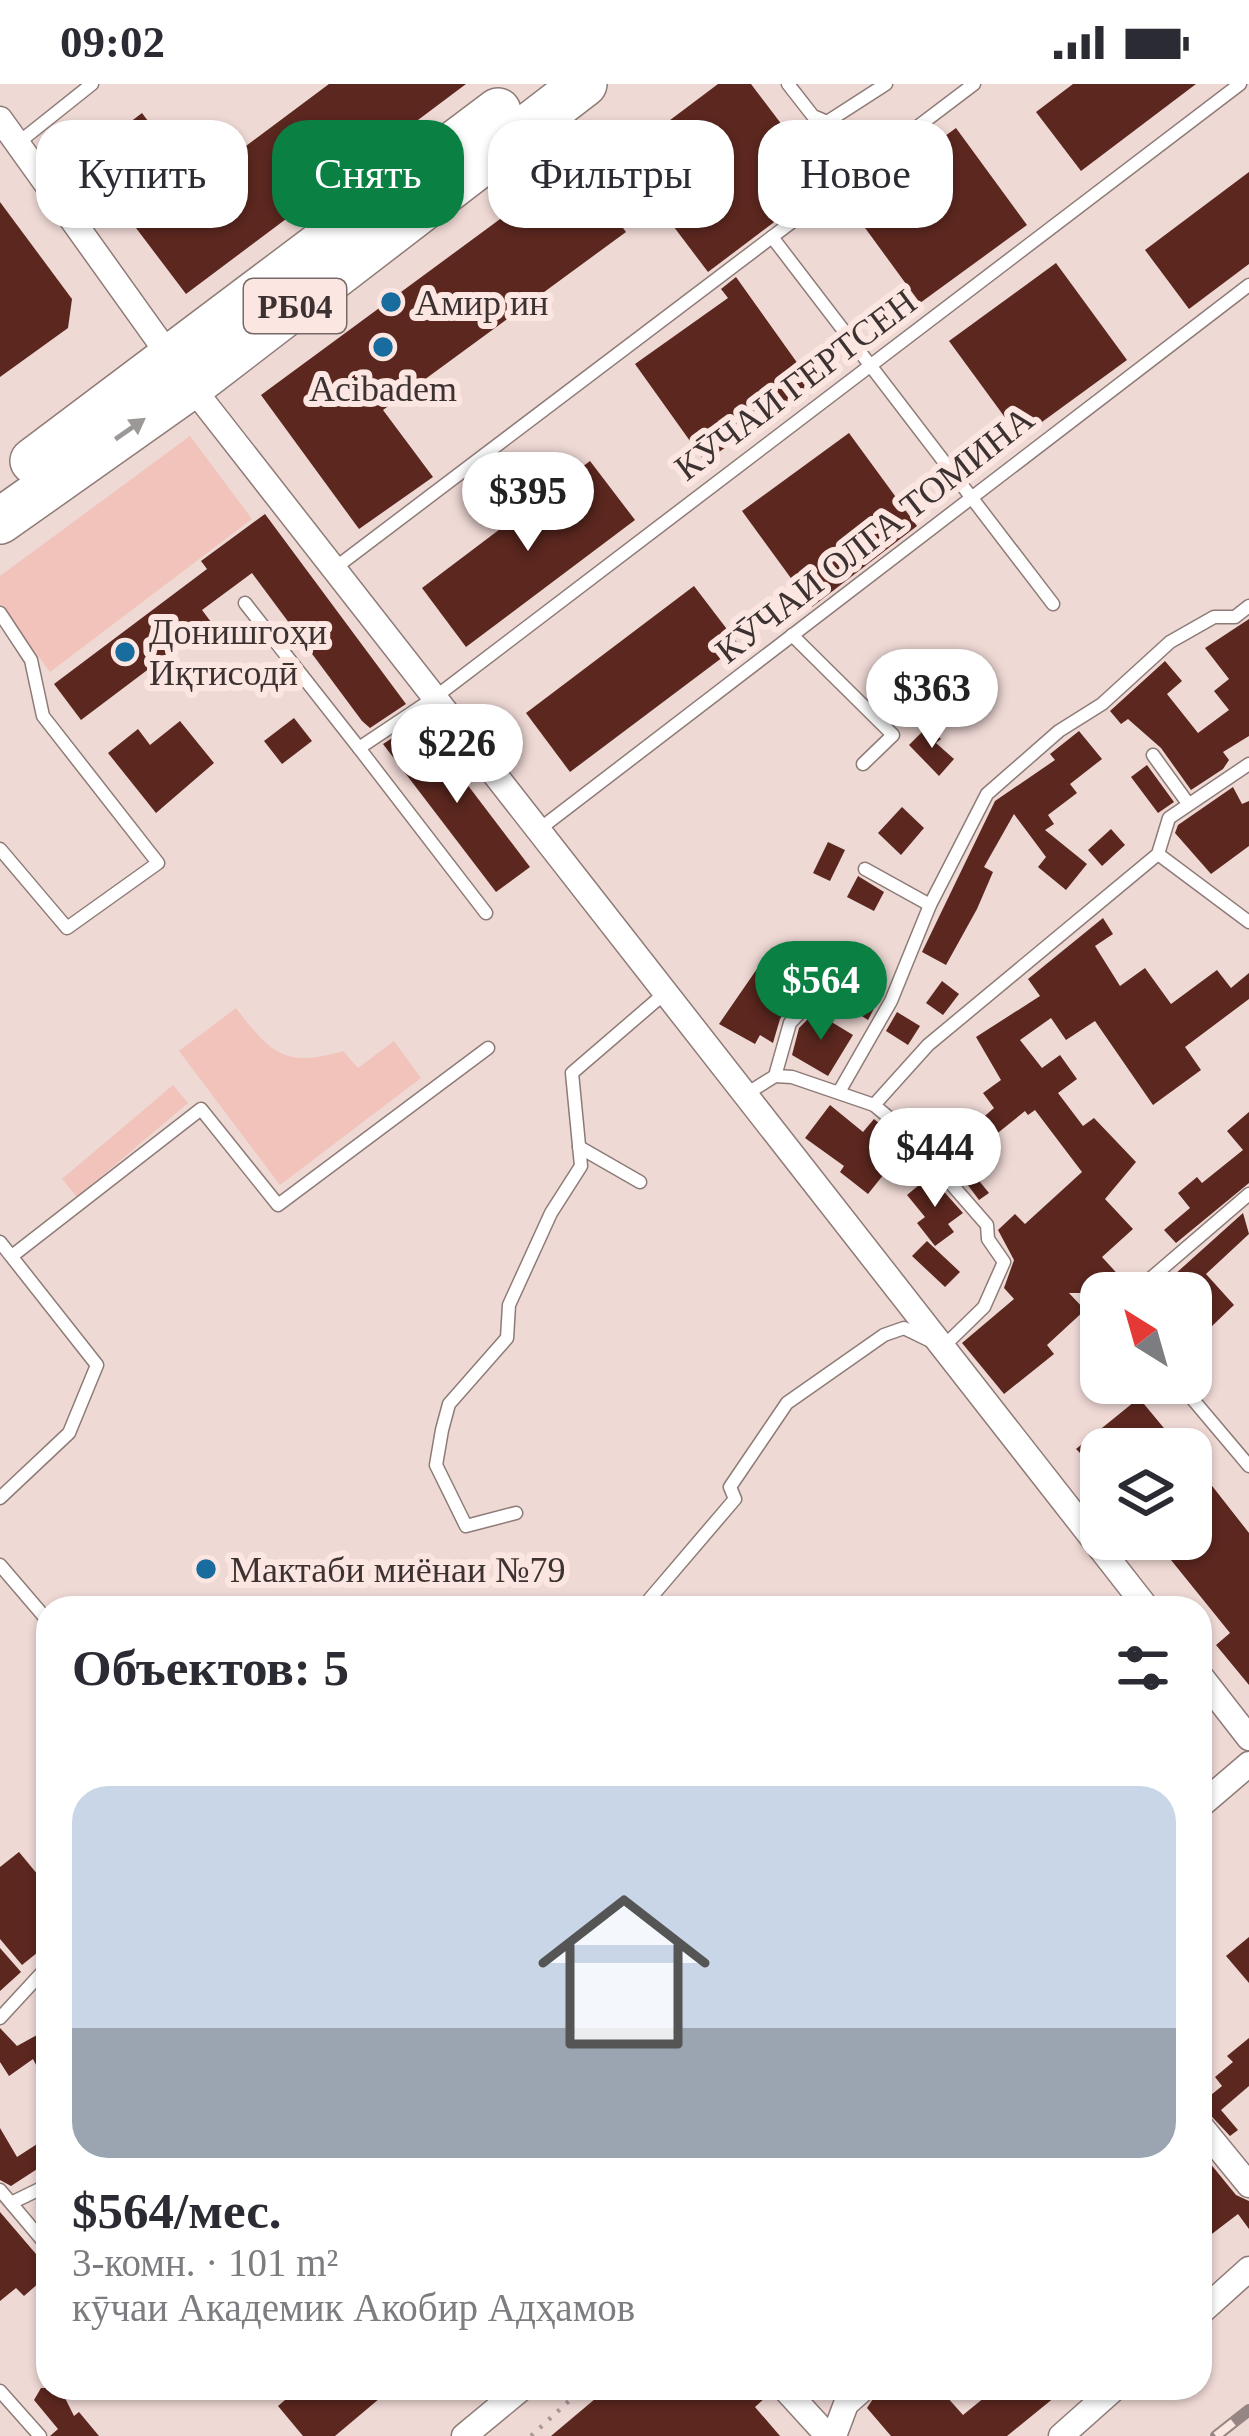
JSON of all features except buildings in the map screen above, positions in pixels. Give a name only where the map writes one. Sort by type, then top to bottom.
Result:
[{"type":"highway","name":"РБ04","points":[[0,521],[534,84]]},
{"type":"highway","name":"РБ04","points":[[0,486],[182,371],[584,84]]},
{"type":"street","points":[[0,119],[182,371],[536,832],[1139,1596]]},
{"type":"street","points":[[1212,1690],[1249,1738]]},
{"type":"street","points":[[1212,1796],[1249,1764]]},
{"type":"street","points":[[1212,2140],[1249,2185]]},
{"type":"street","points":[[1212,2302],[1249,2269]]},
{"type":"street","points":[[464,2436],[508,2400]]},
{"type":"street","points":[[796,2400],[831,2436],[850,2400]]},
{"type":"street","points":[[1061,2436],[1095,2400]]},
{"type":"lane","points":[[18,143],[92,84]]},
{"type":"lane","points":[[788,84],[813,116],[827,122],[886,84]]},
{"type":"lane","points":[[335,568],[974,84]]},
{"type":"lane","name":"КӮЧАИ ГЕРТСЕН","points":[[358,748],[434,698],[1240,84]]},
{"type":"lane","points":[[772,237],[1053,604]]},
{"type":"lane","name":"КӮЧАИ ОЛГА ТОМИНА","points":[[536,832],[1249,285]]},
{"type":"lane","points":[[245,603],[486,913]]},
{"type":"lane","points":[[839,1092],[891,1001],[930,904],[987,794],[1171,642],[1214,617],[1234,617],[1249,606]]},
{"type":"lane","points":[[0,613],[5,633],[31,660],[43,716],[158,863],[67,928],[0,849]]},
{"type":"lane","points":[[791,635],[893,736],[863,764]]},
{"type":"lane","points":[[1153,755],[1187,802]]},
{"type":"lane","points":[[874,1105],[928,1045],[1158,854],[1169,818],[1249,764]]},
{"type":"lane","points":[[1158,854],[1249,922]]},
{"type":"lane","points":[[865,869],[930,904]]},
{"type":"lane","points":[[746,1094],[775,1076],[790,1023],[824,974]]},
{"type":"lane","points":[[516,1513],[466,1526],[436,1465],[448,1404],[507,1338],[508,1305],[551,1213],[581,1166],[572,1072],[665,993]]},
{"type":"lane","points":[[12,1256],[201,1109],[278,1205],[488,1048]]},
{"type":"lane","points":[[652,1596],[735,1499],[730,1487],[787,1402],[904,1328],[943,1347],[984,1307],[1004,1262],[988,1239],[987,1226],[906,1132],[874,1105],[775,1076]]},
{"type":"lane","points":[[579,1147],[640,1182]]},
{"type":"lane","points":[[1158,1272],[1249,1194]]},
{"type":"lane","points":[[0,1242],[97,1365],[68,1433],[0,1498]]},
{"type":"lane","points":[[1197,1404],[1249,1466]]},
{"type":"lane","points":[[0,1565],[36,1607]]},
{"type":"lane","points":[[0,2018],[36,1979]]},
{"type":"lane","points":[[0,2190],[36,2233]]},
{"type":"lane","points":[[11,2203],[36,2191]]},
{"type":"lane","points":[[0,2391],[40,2436]]},
{"type":"path","points":[[531,2436],[570,2400]]},
{"type":"shaded area","points":[[190,436],[252,519],[50,672],[0,605],[0,576]]},
{"type":"shaded area","points":[[236,1008],[259,1037],[281,1053],[307,1058],[343,1051],[358,1068],[394,1041],[421,1078],[280,1185],[179,1051]]},
{"type":"shaded area","points":[[173,1085],[188,1103],[77,1197],[62,1179]]},
{"type":"railway","points":[[1216,2436],[1249,2410]]},
{"type":"place","name":"Амир ин","points":[[391,302]]},
{"type":"place","name":"Acibadem","points":[[383,347]]},
{"type":"place","name":"Донишгоҳи Иқтисодӣ","points":[[125,652]]},
{"type":"place","name":"Мактаби миёнаи №79","points":[[206,1569]]}]
